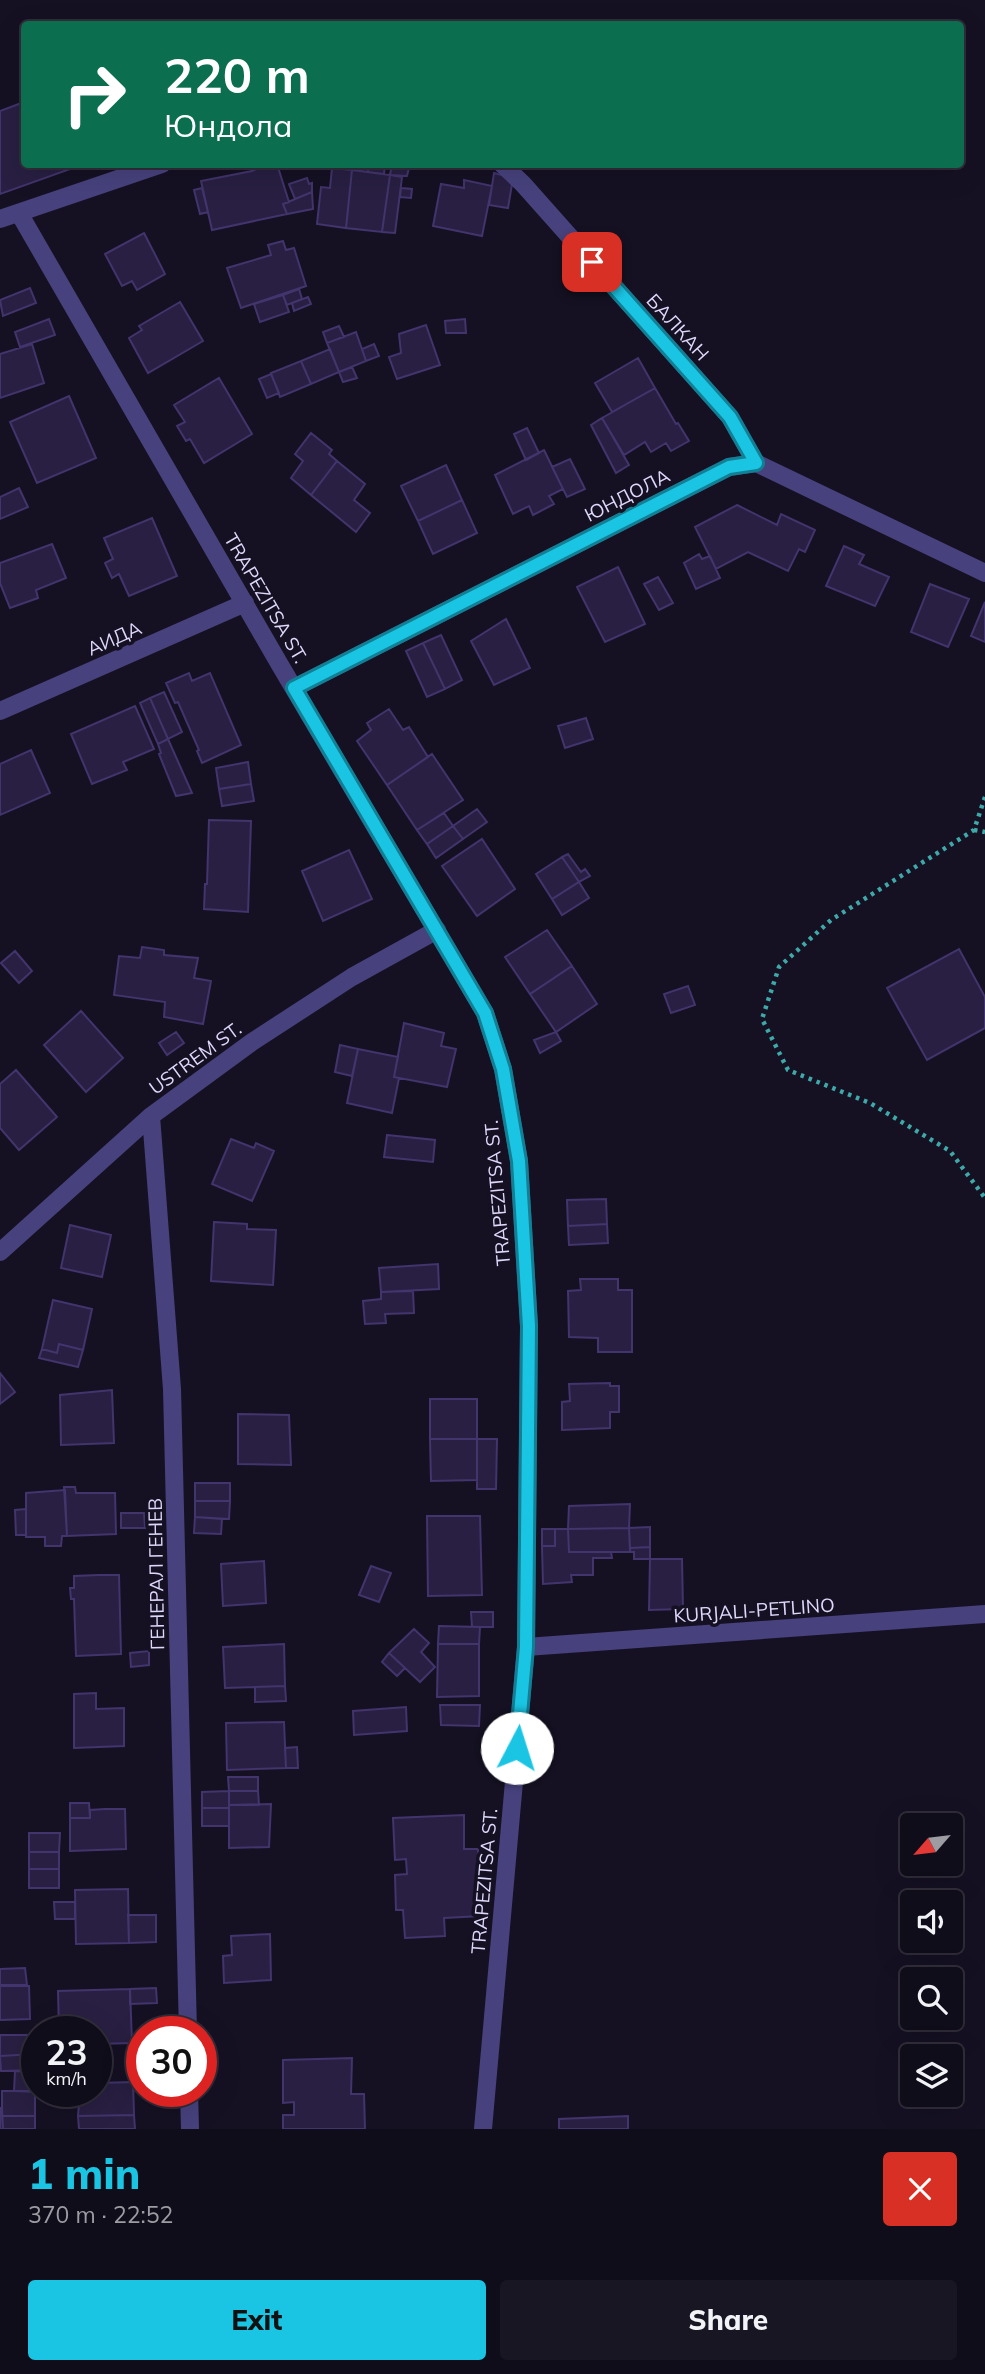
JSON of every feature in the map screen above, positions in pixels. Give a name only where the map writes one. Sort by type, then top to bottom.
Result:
[{"type":"street","points":[[0,219],[150,168]]},
{"type":"street","name":"БАЛКАН","points":[[506,168],[730,417],[756,463]]},
{"type":"street","name":"TRAPEZITSA ST.","points":[[19,213],[485,1013],[503,1069],[519,1161],[529,1326],[526,1647],[483,2129]]},
{"type":"street","points":[[756,463],[985,573]]},
{"type":"street","name":"ЮНДОЛА","points":[[294,688],[729,467],[756,463]]},
{"type":"street","name":"АИДА","points":[[0,711],[245,603]]},
{"type":"street","name":"USTREM ST.","points":[[0,1252],[151,1116],[252,1042],[352,976],[437,930]]},
{"type":"street","name":"ГЕНЕРАЛ ГЕНЕВ","points":[[151,1116],[172,1389],[188,2016]]},
{"type":"street","name":"KURJALI-PETLINO","points":[[526,1647],[985,1614]]},
{"type":"street","points":[[189,2107],[190,2129]]},
{"type":"path","points":[[985,797],[974,830],[831,920],[779,967],[761,1018],[788,1070],[870,1103],[950,1151],[985,1198]]},
{"type":"path","points":[[974,830],[985,832]]},
{"type":"building","points":[[21,103],[21,168],[73,168],[0,194],[0,111]]},
{"type":"building","points":[[259,168],[278,168],[289,202],[283,204],[287,214],[212,230],[201,181]]},
{"type":"building","points":[[332,168],[352,170],[346,228],[317,224],[321,187],[330,188]]},
{"type":"building","points":[[352,168],[368,168],[368,172]]},
{"type":"building","points":[[368,168],[385,168],[384,174],[368,172]]},
{"type":"building","points":[[391,168],[409,168],[407,176],[390,175]]},
{"type":"building","points":[[352,170],[390,175],[382,232],[346,228]]},
{"type":"building","points":[[494,173],[513,178],[508,208],[489,205]]},
{"type":"building","points":[[390,175],[402,177],[395,233],[382,232]]},
{"type":"building","points":[[307,178],[309,184],[312,183],[312,192],[295,199],[289,184]]},
{"type":"building","points":[[464,180],[492,186],[482,236],[433,226],[441,184],[464,188]]},
{"type":"building","points":[[202,188],[208,212],[200,214],[194,190]]},
{"type":"building","points":[[401,188],[412,189],[411,198],[400,197]]},
{"type":"building","points":[[312,192],[313,209],[287,214],[283,204]]},
{"type":"building","points":[[144,233],[165,274],[137,290],[132,281],[122,286],[105,254]]},
{"type":"building","points":[[283,241],[286,250],[294,248],[306,286],[241,308],[227,268],[271,255],[268,245]]},
{"type":"building","points":[[30,288],[36,303],[3,316],[0,300]]},
{"type":"building","points":[[299,289],[302,299],[287,305],[283,295]]},
{"type":"building","points":[[283,295],[289,312],[260,322],[254,304]]},
{"type":"building","points":[[308,297],[311,304],[294,311],[292,303]]},
{"type":"building","points":[[180,302],[203,341],[148,373],[129,338],[142,330],[139,326]]},
{"type":"building","points":[[49,319],[55,335],[20,347],[15,332]]},
{"type":"building","points":[[465,319],[466,333],[446,333],[445,321]]},
{"type":"building","points":[[426,325],[440,365],[397,379],[389,357],[401,353],[399,334]]},
{"type":"building","points":[[339,326],[344,337],[327,343],[323,332]]},
{"type":"building","points":[[356,332],[366,361],[339,372],[327,343]]},
{"type":"building","points":[[32,344],[44,383],[0,398],[0,354]]},
{"type":"building","points":[[374,344],[379,356],[366,361],[362,349]]},
{"type":"building","points":[[330,349],[339,372],[311,384],[301,361]]},
{"type":"building","points":[[638,358],[655,388],[612,412],[595,383]]},
{"type":"building","points":[[301,361],[311,384],[280,397],[271,373]]},
{"type":"building","points":[[352,367],[357,378],[343,382],[339,372]]},
{"type":"building","points":[[271,374],[279,393],[267,398],[259,379]]},
{"type":"building","points":[[219,378],[252,434],[204,463],[190,439],[186,441],[177,426],[185,422],[174,405]]},
{"type":"building","points":[[655,388],[689,441],[671,451],[666,443],[651,452],[645,442],[624,455],[602,418]]},
{"type":"building","points":[[69,396],[96,458],[37,483],[10,422]]},
{"type":"building","points":[[602,418],[629,465],[616,473],[591,425]]},
{"type":"building","points":[[527,428],[539,453],[526,460],[514,434]]},
{"type":"building","points":[[311,433],[332,450],[329,454],[337,461],[311,495],[291,478],[303,461],[295,454]]},
{"type":"building","points":[[544,450],[563,489],[549,496],[554,504],[533,515],[529,506],[513,514],[495,475]]},
{"type":"building","points":[[570,459],[585,489],[567,497],[552,467]]},
{"type":"building","points":[[337,461],[365,484],[354,500],[370,513],[356,532],[311,495]]},
{"type":"building","points":[[446,465],[462,500],[418,521],[401,486]]},
{"type":"building","points":[[19,488],[28,507],[0,519],[0,497]]},
{"type":"building","points":[[462,500],[477,533],[433,554],[418,521]]},
{"type":"building","points":[[737,505],[777,525],[781,514],[815,530],[805,552],[799,549],[788,571],[748,552],[716,569],[695,527]]},
{"type":"building","points":[[152,518],[177,576],[129,596],[119,574],[112,578],[105,563],[113,559],[104,538]]},
{"type":"building","points":[[52,544],[66,578],[36,590],[38,598],[10,608],[0,583],[0,563]]},
{"type":"building","points":[[844,546],[864,555],[859,564],[889,577],[875,606],[826,586]]},
{"type":"building","points":[[699,554],[702,559],[710,556],[720,578],[696,589],[684,563]]},
{"type":"building","points":[[618,567],[645,624],[605,642],[577,587]]},
{"type":"building","points":[[658,577],[673,603],[659,610],[644,584]]},
{"type":"building","points":[[930,584],[969,599],[948,647],[911,632]]},
{"type":"building","points":[[985,602],[985,642],[971,636]]},
{"type":"building","points":[[506,619],[530,668],[494,685],[471,641]]},
{"type":"building","points":[[441,635],[462,680],[445,689],[423,643]]},
{"type":"building","points":[[423,643],[445,689],[427,697],[406,651]]},
{"type":"building","points":[[189,673],[192,681],[210,673],[241,745],[202,763],[178,702],[175,703],[166,683]]},
{"type":"building","points":[[164,692],[182,732],[168,739],[150,698]]},
{"type":"building","points":[[150,698],[168,739],[158,744],[140,703]]},
{"type":"building","points":[[135,706],[154,749],[123,762],[127,770],[92,784],[71,734]]},
{"type":"building","points":[[389,709],[403,730],[409,727],[428,757],[387,785],[357,741],[371,730],[367,723]]},
{"type":"building","points":[[586,718],[593,739],[565,748],[558,726]]},
{"type":"building","points":[[168,739],[192,793],[176,796],[159,754],[158,744]]},
{"type":"building","points":[[31,750],[50,793],[0,815],[0,764]]},
{"type":"building","points":[[432,754],[463,800],[417,830],[387,785]]},
{"type":"building","points":[[248,762],[251,784],[219,789],[216,768]]},
{"type":"building","points":[[251,784],[254,801],[222,806],[219,789]]},
{"type":"building","points":[[477,809],[487,822],[463,839],[453,826]]},
{"type":"building","points":[[444,813],[453,826],[427,844],[417,830]]},
{"type":"building","points":[[209,820],[251,821],[248,912],[204,909]]},
{"type":"building","points":[[453,826],[463,839],[436,858],[427,844]]},
{"type":"building","points":[[482,839],[515,889],[477,916],[442,866]]},
{"type":"building","points":[[349,850],[372,899],[323,921],[302,871]]},
{"type":"building","points":[[568,854],[581,872],[585,869],[590,876],[579,882],[562,857]]},
{"type":"building","points":[[562,857],[579,882],[552,899],[536,874]]},
{"type":"building","points":[[579,882],[589,898],[562,915],[552,899]]},
{"type":"building","points":[[547,930],[572,966],[530,994],[505,957]]},
{"type":"building","points":[[142,947],[164,950],[164,955],[198,958],[194,978],[211,981],[203,1024],[164,1017],[165,1002],[114,995],[119,956],[140,958]]},
{"type":"building","points":[[959,949],[985,997],[985,1028],[927,1060],[887,988]]},
{"type":"building","points":[[15,951],[32,971],[19,983],[1,963]]},
{"type":"building","points":[[572,966],[597,1004],[556,1032],[530,994]]},
{"type":"building","points":[[688,986],[695,1005],[671,1013],[664,994]]},
{"type":"building","points":[[81,1011],[123,1058],[86,1092],[44,1045]]},
{"type":"building","points":[[404,1023],[444,1033],[441,1046],[456,1049],[447,1087],[394,1077]]},
{"type":"building","points":[[176,1032],[184,1043],[167,1055],[159,1043]]},
{"type":"building","points":[[556,1032],[561,1041],[540,1053],[534,1040]]},
{"type":"building","points":[[340,1045],[358,1049],[352,1076],[335,1072]]},
{"type":"building","points":[[358,1049],[398,1057],[394,1077],[399,1078],[392,1113],[347,1103]]},
{"type":"building","points":[[16,1070],[57,1117],[19,1150],[0,1128],[0,1084]]},
{"type":"building","points":[[387,1135],[435,1140],[433,1162],[384,1157]]},
{"type":"building","points":[[231,1139],[254,1148],[256,1143],[274,1151],[252,1201],[212,1184]]},
{"type":"building","points":[[606,1199],[607,1224],[568,1226],[567,1200]]},
{"type":"building","points":[[214,1222],[247,1224],[247,1229],[276,1230],[273,1285],[211,1281]]},
{"type":"building","points":[[607,1224],[608,1243],[569,1245],[568,1226]]},
{"type":"building","points":[[70,1225],[111,1235],[102,1277],[61,1268]]},
{"type":"building","points":[[438,1264],[439,1289],[381,1292],[379,1268]]},
{"type":"building","points":[[580,1279],[618,1279],[618,1290],[632,1290],[632,1352],[598,1352],[598,1338],[569,1337],[568,1291],[581,1290]]},
{"type":"building","points":[[413,1291],[414,1313],[385,1314],[386,1323],[365,1324],[363,1301],[381,1299],[381,1292]]},
{"type":"building","points":[[53,1300],[92,1309],[83,1350],[59,1344],[57,1353],[42,1349]]},
{"type":"building","points":[[59,1344],[83,1350],[78,1367],[39,1358],[42,1349],[57,1353]]},
{"type":"building","points":[[0,1373],[15,1392],[0,1404]]},
{"type":"building","points":[[610,1383],[610,1386],[619,1386],[619,1412],[610,1412],[610,1428],[562,1430],[562,1402],[570,1401],[569,1384]]},
{"type":"building","points":[[112,1390],[114,1443],[61,1445],[60,1395]]},
{"type":"building","points":[[430,1399],[477,1399],[477,1439],[430,1439]]},
{"type":"building","points":[[238,1414],[289,1415],[291,1465],[238,1464]]},
{"type":"building","points":[[430,1439],[477,1439],[477,1480],[431,1481]]},
{"type":"building","points":[[477,1439],[497,1439],[496,1489],[477,1489]]},
{"type":"building","points":[[195,1483],[230,1483],[230,1501],[195,1501]]},
{"type":"building","points":[[64,1487],[75,1487],[76,1493],[115,1493],[116,1534],[67,1536]]},
{"type":"building","points":[[65,1490],[67,1536],[62,1536],[61,1546],[45,1546],[45,1537],[26,1537],[26,1493]]},
{"type":"building","points":[[195,1501],[230,1501],[229,1519],[195,1517]]},
{"type":"building","points":[[630,1504],[629,1528],[568,1529],[569,1506]]},
{"type":"building","points":[[26,1509],[26,1535],[16,1535],[15,1510]]},
{"type":"building","points":[[121,1513],[144,1513],[145,1528],[121,1528]]},
{"type":"building","points":[[427,1516],[480,1516],[482,1595],[428,1596]]},
{"type":"building","points":[[195,1517],[222,1519],[221,1534],[194,1533]]},
{"type":"building","points":[[650,1527],[650,1547],[630,1548],[629,1528]]},
{"type":"building","points":[[629,1528],[630,1552],[569,1552],[568,1529]]},
{"type":"building","points":[[542,1529],[555,1529],[555,1546],[542,1546]]},
{"type":"building","points":[[555,1529],[568,1529],[569,1552],[611,1552],[612,1558],[593,1558],[593,1575],[571,1575],[572,1582],[543,1584],[542,1546],[555,1546]]},
{"type":"building","points":[[650,1547],[650,1559],[634,1559],[634,1552],[630,1552],[630,1548]]},
{"type":"building","points":[[650,1559],[682,1559],[683,1609],[649,1610]]},
{"type":"building","points":[[264,1561],[266,1603],[223,1606],[221,1564]]},
{"type":"building","points":[[371,1566],[391,1573],[379,1602],[359,1595]]},
{"type":"building","points":[[119,1575],[121,1654],[76,1656],[74,1599],[71,1599],[70,1588],[74,1588],[74,1576]]},
{"type":"building","points":[[471,1612],[493,1612],[493,1627],[472,1627]]},
{"type":"building","points":[[439,1626],[480,1627],[479,1644],[438,1644]]},
{"type":"building","points":[[414,1629],[429,1643],[421,1652],[435,1667],[420,1682],[389,1653]]},
{"type":"building","points":[[284,1644],[285,1686],[225,1688],[223,1647]]},
{"type":"building","points":[[438,1644],[479,1644],[479,1696],[437,1697]]},
{"type":"building","points":[[149,1651],[149,1665],[131,1667],[130,1653]]},
{"type":"building","points":[[389,1653],[405,1668],[397,1676],[382,1662]]},
{"type":"building","points":[[285,1686],[286,1701],[255,1702],[255,1687]]},
{"type":"building","points":[[96,1693],[96,1709],[124,1708],[124,1746],[74,1748],[74,1694]]},
{"type":"building","points":[[440,1705],[480,1705],[479,1726],[441,1725]]},
{"type":"building","points":[[406,1707],[407,1731],[354,1735],[353,1711]]},
{"type":"building","points":[[284,1722],[286,1768],[227,1770],[226,1723]]},
{"type":"building","points":[[297,1747],[298,1768],[286,1768],[285,1748]]},
{"type":"building","points":[[228,1777],[258,1777],[258,1791],[229,1791]]},
{"type":"building","points":[[229,1791],[258,1791],[259,1805],[229,1805]]},
{"type":"building","points":[[229,1791],[229,1808],[202,1808],[202,1792]]},
{"type":"building","points":[[70,1803],[89,1803],[90,1818],[70,1818]]},
{"type":"building","points":[[271,1804],[269,1847],[229,1848],[229,1805]]},
{"type":"building","points":[[202,1808],[229,1808],[229,1826],[202,1826]]},
{"type":"building","points":[[125,1809],[126,1849],[70,1851],[70,1818],[90,1818],[90,1810]]},
{"type":"building","points":[[464,1815],[464,1849],[478,1849],[481,1916],[444,1918],[445,1936],[405,1938],[403,1910],[396,1910],[395,1875],[407,1874],[406,1859],[395,1860],[393,1818]]},
{"type":"building","points":[[29,1833],[60,1833],[59,1852],[29,1852]]},
{"type":"building","points":[[29,1852],[59,1852],[59,1869],[29,1869]]},
{"type":"building","points":[[29,1869],[59,1869],[59,1888],[29,1888]]},
{"type":"building","points":[[128,1889],[129,1943],[76,1944],[75,1890]]},
{"type":"building","points":[[54,1902],[75,1902],[75,1919],[55,1919]]},
{"type":"building","points":[[128,1915],[156,1915],[156,1942],[129,1943]]},
{"type":"building","points":[[270,1934],[271,1980],[224,1983],[223,1956],[232,1955],[231,1936]]},
{"type":"building","points":[[25,1968],[27,1985],[0,1985],[0,1969]]},
{"type":"building","points":[[0,1986],[29,1986],[30,2016],[0,2020]]},
{"type":"building","points":[[156,1988],[157,2003],[130,2004],[130,1989]]},
{"type":"building","points":[[130,1989],[131,2016],[126,2016],[126,2043],[112,2044],[112,2016],[59,2016],[58,1991]]},
{"type":"building","points":[[0,2035],[21,2035],[21,2055],[0,2056]]},
{"type":"building","points":[[21,2055],[21,2070],[1,2071],[0,2056]]},
{"type":"building","points":[[352,2058],[351,2094],[364,2094],[365,2129],[283,2129],[283,2115],[294,2115],[294,2102],[283,2103],[283,2060]]},
{"type":"building","points":[[15,2071],[21,2071],[21,2091],[14,2091]]},
{"type":"building","points":[[126,2082],[126,2107],[134,2107],[134,2115],[78,2116],[79,2107],[112,2107],[112,2083]]},
{"type":"building","points":[[2,2091],[21,2091],[21,2107],[35,2107],[35,2116],[2,2116]]},
{"type":"building","points":[[2,2108],[3,2129],[0,2129]]},
{"type":"building","points":[[134,2115],[135,2129],[79,2129],[78,2116]]},
{"type":"building","points":[[2,2116],[35,2116],[35,2129],[3,2129]]},
{"type":"building","points":[[628,2116],[628,2129],[559,2129],[559,2119]]},
{"type":"route","points":[[517,1748],[526,1647],[529,1326],[519,1161],[503,1069],[485,1013],[294,688],[729,467],[756,463],[730,417],[592,262]]}]
